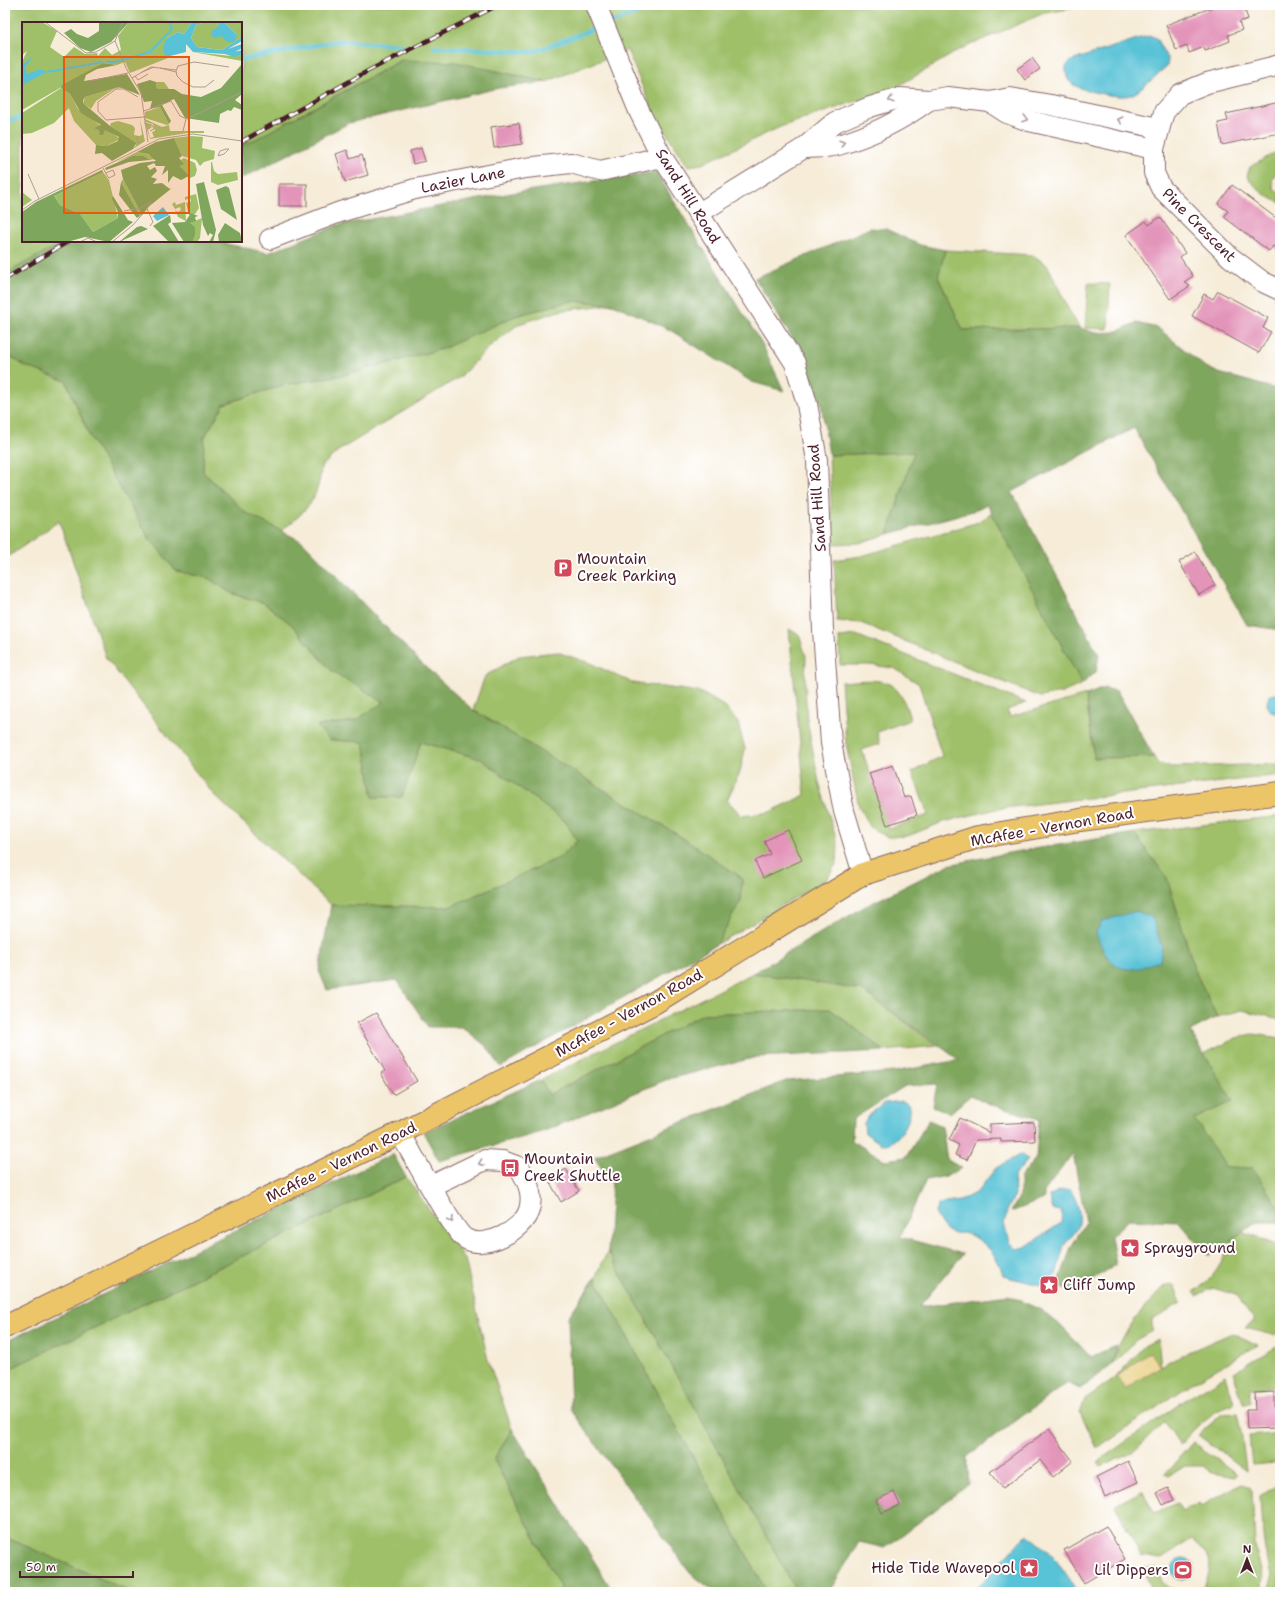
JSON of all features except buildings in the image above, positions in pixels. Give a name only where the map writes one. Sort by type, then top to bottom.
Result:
[{"type":"main road","name":"McAfee - Vernon Road","points":[[5,1327],[400,1133],[654,1003],[863,874],[978,837],[1080,820],[1280,793]]},
{"type":"street","name":"Sand Hill Road","points":[[602,19],[638,111],[662,157],[795,363],[807,404],[817,460],[823,630],[831,743],[844,811],[863,874]]},
{"type":"street","points":[[699,213],[804,148],[835,122],[870,107],[900,98],[929,100],[948,97],[990,102],[1007,113],[1029,121],[1156,138],[1164,112],[1180,94],[1207,83],[1280,65]]},
{"type":"street","name":"Pine Crescent","points":[[1156,138],[1154,173],[1161,188],[1230,257],[1263,282],[1280,290]]},
{"type":"street","name":"Lazier Lane","points":[[270,239],[340,212],[415,189],[525,168],[571,163],[600,171],[662,157]]},
{"type":"street","points":[[400,1133],[432,1186],[453,1225],[466,1239],[484,1242],[502,1237],[522,1222],[529,1210],[531,1195],[528,1181],[519,1167],[503,1161],[485,1160],[432,1186]]},
{"type":"green space","points":[[5,5],[1068,5],[1073,8],[1042,14],[961,49],[895,88],[780,127],[702,164],[688,166],[654,114],[627,50],[546,82],[455,62],[401,60],[242,146],[242,22],[22,22],[22,242],[64,242],[5,274]]},
{"type":"green space","points":[[402,60],[455,62],[546,82],[499,88],[349,123],[242,178],[242,146]]},
{"type":"green space","points":[[1280,150],[1280,170],[1276,172],[1272,180],[1274,190],[1280,193],[1280,203],[1262,192],[1247,176],[1250,167]]},
{"type":"green space","points":[[656,172],[763,346],[784,391],[752,382],[670,330],[613,304],[571,301],[515,316],[442,349],[343,375],[283,385],[224,404],[204,438],[203,472],[246,513],[303,542],[420,662],[473,710],[686,840],[742,878],[741,900],[717,944],[501,1067],[486,1046],[462,1027],[428,1027],[397,980],[327,990],[319,971],[331,905],[449,907],[559,858],[577,841],[566,822],[481,759],[421,742],[402,797],[373,797],[364,742],[330,740],[317,726],[355,721],[384,702],[332,671],[291,624],[264,603],[231,593],[208,578],[176,571],[148,536],[89,435],[66,381],[25,366],[5,353],[5,274],[64,242],[218,242],[268,253],[338,225],[512,193]]},
{"type":"green space","points":[[870,228],[886,229],[920,245],[945,250],[938,277],[963,330],[1080,328],[1096,333],[1115,332],[1136,323],[1158,328],[1204,366],[1219,373],[1280,390],[1280,630],[1247,625],[1134,428],[1012,492],[1099,655],[1096,672],[1082,684],[987,504],[973,511],[888,534],[914,452],[829,455],[821,403],[803,356],[755,278]]},
{"type":"green space","points":[[945,250],[1033,255],[1048,266],[1070,312],[1080,328],[963,330],[938,277]]},
{"type":"green space","points":[[1088,283],[1110,284],[1108,329],[1085,328]]},
{"type":"green space","points":[[571,301],[613,304],[559,311],[519,324],[491,345],[460,377],[338,451],[321,467],[320,478],[310,504],[298,517],[281,531],[246,513],[203,472],[204,438],[224,404],[283,385],[343,375],[442,349],[515,316]]},
{"type":"green space","points":[[5,353],[25,366],[66,381],[89,435],[148,536],[176,571],[208,578],[231,593],[264,603],[291,624],[332,671],[385,702],[355,721],[318,726],[330,740],[364,742],[373,797],[402,797],[420,742],[481,759],[566,822],[577,841],[559,858],[449,907],[331,905],[214,795],[106,658],[59,521],[5,559]]},
{"type":"green space","points":[[914,452],[888,534],[859,543],[833,544],[829,455]]},
{"type":"green space","points":[[992,513],[1082,684],[1062,693],[1040,697],[861,623],[837,621],[834,560],[861,556],[979,522]]},
{"type":"green space","points":[[789,629],[799,635],[806,656],[805,684],[807,720],[819,782],[838,845],[837,862],[827,879],[717,944],[741,900],[742,878],[686,840],[473,710],[485,676],[519,656],[557,652],[590,663],[633,683],[700,692],[724,706],[738,723],[745,749],[740,772],[727,800],[742,816],[770,812],[805,795]]},
{"type":"green space","points":[[856,635],[1026,703],[1007,710],[1010,717],[1086,695],[1094,758],[1154,757],[1158,764],[1173,767],[1280,764],[1280,775],[997,809],[943,822],[908,836],[887,837],[871,828],[859,807],[846,744],[841,682],[868,680],[887,683],[894,687],[906,705],[910,720],[877,732],[880,744],[862,750],[889,829],[928,815],[912,772],[942,756],[919,684],[894,668],[870,665],[840,665],[839,637]]},
{"type":"green space","points":[[1104,688],[1117,691],[1154,757],[1094,758],[1086,695]]},
{"type":"green space","points":[[1280,816],[1280,1019],[1242,1010],[1217,1017],[1195,971],[1167,878],[1134,833]]},
{"type":"green space","points":[[1134,833],[1167,878],[1195,971],[1217,1017],[1190,1031],[1233,1101],[1194,1119],[1226,1167],[1252,1168],[1280,1210],[1280,1222],[1257,1222],[1209,1256],[1179,1222],[1128,1220],[1111,1236],[1116,1265],[1069,1293],[1058,1285],[1071,1247],[1086,1222],[1073,1153],[1044,1192],[1044,1199],[1011,1212],[1020,1195],[1020,1178],[1036,1158],[1039,1119],[992,1105],[971,1095],[950,1113],[933,1106],[937,1084],[905,1086],[853,1119],[852,1141],[885,1160],[906,1157],[929,1120],[942,1126],[947,1160],[962,1168],[947,1176],[926,1180],[900,1237],[963,1254],[919,1307],[1008,1295],[1041,1310],[1059,1324],[1091,1357],[1117,1345],[1112,1365],[1080,1389],[1067,1383],[967,1457],[969,1484],[885,1548],[859,1542],[829,1592],[797,1592],[608,1251],[612,1184],[594,1157],[786,1081],[894,1072],[959,1060],[862,990],[753,973],[864,907],[948,865],[1008,853]]},
{"type":"green space","points":[[753,973],[862,990],[937,1046],[884,1051],[830,1009],[703,1014],[549,1095],[541,1080]]},
{"type":"green space","points":[[830,1009],[884,1051],[757,1057],[668,1079],[542,1132],[439,1161],[423,1132],[541,1080],[549,1095],[703,1014]]},
{"type":"green space","points":[[1253,1034],[1280,1038],[1280,1087],[1276,1091],[1275,1101],[1280,1119],[1280,1210],[1252,1168],[1226,1167],[1194,1119],[1232,1101],[1204,1054],[1236,1038]]},
{"type":"green space","points":[[393,1154],[406,1177],[5,1371],[5,1342]]},
{"type":"green space","points":[[406,1177],[465,1259],[488,1360],[512,1429],[494,1460],[561,1588],[561,1592],[131,1592],[5,1537],[5,1371]]},
{"type":"green space","points":[[1235,1230],[1280,1245],[1280,1331],[1274,1335],[1245,1328],[1255,1321],[1236,1295],[1213,1288],[1196,1296],[1194,1291],[1209,1279],[1220,1265]]},
{"type":"green space","points":[[608,1251],[797,1592],[767,1592],[595,1278]]},
{"type":"green space","points":[[595,1278],[767,1592],[715,1592],[690,1573],[571,1410],[568,1317]]},
{"type":"green space","points":[[1171,1284],[1175,1287],[1181,1303],[1152,1319],[1152,1331],[1136,1340],[1112,1365],[1121,1341],[1133,1322],[1165,1286]]},
{"type":"green space","points":[[1232,1333],[1258,1345],[1194,1382],[1097,1448],[1080,1412],[1085,1399],[1116,1377],[1144,1346],[1158,1339],[1161,1366],[1173,1359]]},
{"type":"green space","points":[[1280,1345],[1280,1401],[1278,1387],[1250,1388],[1250,1403],[1243,1403],[1233,1372]]},
{"type":"green space","points":[[1226,1376],[1234,1403],[1204,1420],[1180,1445],[1165,1422],[1132,1453],[1100,1467],[1097,1462],[1188,1398]]},
{"type":"green space","points":[[1237,1413],[1242,1436],[1246,1471],[1198,1435],[1222,1414]]},
{"type":"green space","points":[[512,1429],[614,1592],[561,1592],[561,1588],[494,1460]]},
{"type":"green space","points":[[1280,1433],[1280,1454],[1275,1463],[1252,1465],[1249,1436]]},
{"type":"green space","points":[[1193,1442],[1237,1474],[1235,1477],[1212,1473],[1203,1466],[1185,1466],[1169,1476],[1165,1474]]},
{"type":"green space","points":[[1242,1484],[1249,1486],[1252,1491],[1255,1546],[1263,1579],[1261,1592],[1186,1592],[1204,1587],[1210,1566],[1209,1560],[1204,1551],[1192,1539],[1160,1559],[1141,1556],[1115,1505],[1142,1491],[1155,1513],[1177,1503],[1182,1511],[1189,1506],[1191,1508],[1200,1503],[1202,1506]]},
{"type":"green space","points":[[1280,1484],[1280,1592],[1270,1592],[1270,1572],[1263,1537],[1260,1496]]},
{"type":"green space","points":[[5,1537],[131,1592],[5,1592]]},
{"type":"green space","points":[[1144,1568],[1156,1568],[1162,1582],[1176,1592],[1154,1592],[1148,1581]]},
{"type":"sand","points":[[1150,1352],[1161,1366],[1126,1388],[1116,1377]]},
{"type":"water","points":[[1151,36],[1156,38],[1168,60],[1167,66],[1145,86],[1131,95],[1118,96],[1091,91],[1076,86],[1068,80],[1066,66],[1071,61],[1140,38]]},
{"type":"water","points":[[1275,694],[1280,695],[1280,713],[1274,713],[1268,709],[1267,702],[1269,696]]},
{"type":"water","points":[[1136,911],[1152,917],[1162,947],[1160,961],[1137,968],[1123,968],[1107,956],[1100,944],[1096,932],[1102,921]]},
{"type":"water","points":[[903,1101],[910,1106],[910,1112],[909,1118],[899,1136],[883,1145],[865,1133],[864,1123],[868,1116],[884,1103]]},
{"type":"water","points":[[1021,1154],[1028,1160],[1014,1176],[1015,1195],[1007,1211],[1004,1224],[1009,1242],[1016,1249],[1025,1247],[1061,1223],[1062,1211],[1053,1210],[1049,1196],[1058,1191],[1069,1189],[1077,1202],[1079,1213],[1079,1224],[1064,1246],[1054,1279],[1040,1285],[1003,1276],[998,1262],[984,1244],[970,1235],[963,1233],[952,1233],[948,1231],[935,1213],[938,1204],[960,1201],[977,1192],[996,1168]]},
{"type":"water","name":"Hide Tide Wavepool","points":[[1027,1534],[1049,1553],[1067,1575],[1077,1592],[973,1592]]},
{"type":"water","name":"Lil Dippers","points":[[1179,1558],[1187,1558],[1194,1565],[1194,1573],[1187,1580],[1179,1580],[1172,1573],[1172,1565]]},
{"type":"waterway","points":[[608,24],[659,5]]},
{"type":"waterway","points":[[434,47],[533,52],[599,27]]},
{"type":"waterway","points":[[242,60],[337,41],[402,45]]},
{"type":"waterway","points":[[5,121],[22,117]]},
{"type":"railway","points":[[242,141],[368,71],[498,5]]},
{"type":"railway","points":[[5,279],[67,242]]},
{"type":"place","name":"Mountain Creek Parking","points":[[563,568]]},
{"type":"place","name":"Mountain Creek Shuttle","points":[[510,1168]]},
{"type":"place","name":"Sprayground","points":[[1130,1248]]},
{"type":"place","name":"Cliff Jump","points":[[1049,1285]]},
{"type":"place","name":"Hide Tide Wavepool","points":[[1029,1568]]},
{"type":"place","name":"Lil Dippers","points":[[1183,1570]]}]
